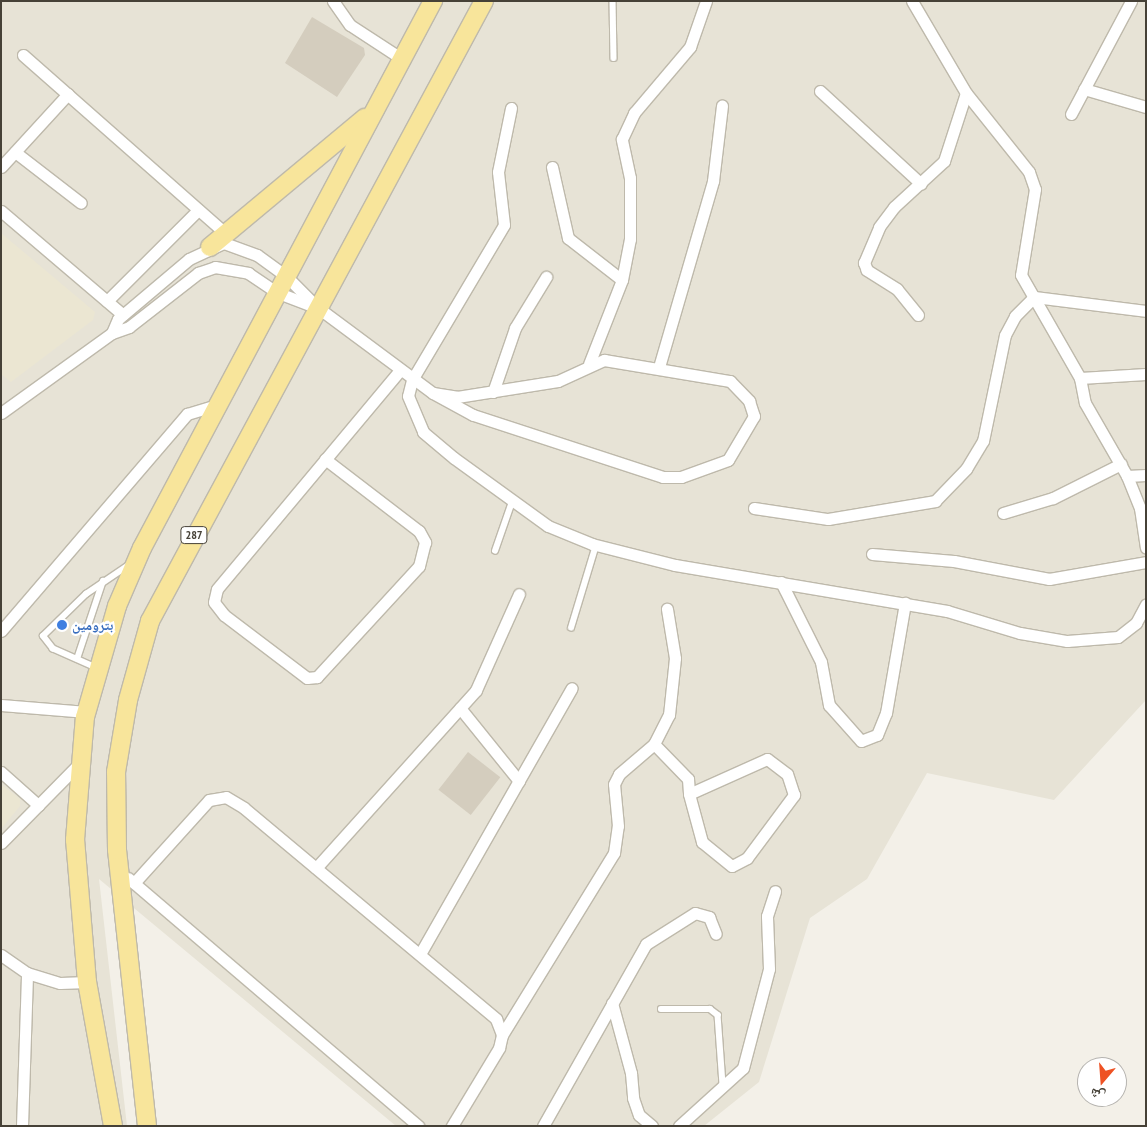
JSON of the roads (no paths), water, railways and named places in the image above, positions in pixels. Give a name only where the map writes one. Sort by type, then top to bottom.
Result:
[{"type":"main road","points":[[113,1126],[87,982],[75,840],[80,764],[86,712],[117,606],[138,557],[285,274],[433,1]]},
{"type":"main road","name":"287","points":[[147,1126],[119,870],[116,772],[128,700],[150,621],[317,307],[484,1]]},
{"type":"main road","points":[[210,247],[375,109]]},
{"type":"street","points":[[333,1],[350,26],[402,59]]},
{"type":"street","points":[[589,364],[622,280],[632,206],[622,139],[634,113],[690,47],[706,1]]},
{"type":"street","points":[[912,1],[966,93],[1029,172],[1035,189],[1020,270],[1080,378],[1085,403],[1127,476],[1140,508],[1146,548]]},
{"type":"street","points":[[1071,114],[1131,1]]},
{"type":"street","points":[[23,55],[226,234]]},
{"type":"street","points":[[1084,89],[1146,107]]},
{"type":"street","points":[[820,91],[921,184]]},
{"type":"street","points":[[918,315],[898,289],[867,270],[864,263],[878,227],[944,161],[966,93]]},
{"type":"street","points":[[1,167],[68,94]]},
{"type":"street","points":[[659,367],[713,181],[722,106]]},
{"type":"street","points":[[511,108],[498,172],[504,225],[412,380],[408,396],[423,432],[512,502],[548,526],[596,545],[675,565],[905,603],[1020,634],[1098,642],[1118,637],[1136,623],[1146,604]]},
{"type":"street","points":[[15,152],[81,203]]},
{"type":"street","points":[[552,167],[568,238],[622,280]]},
{"type":"street","points":[[107,301],[198,210]]},
{"type":"street","points":[[1,211],[123,315]]},
{"type":"street","points":[[112,333],[123,315],[210,247],[224,243],[240,246],[285,274],[317,307],[399,371],[433,393],[473,415],[663,477],[681,477],[728,460],[751,425],[750,401],[730,381],[659,367],[604,360],[589,364],[558,381],[457,397],[433,393]]},
{"type":"street","points":[[1,413],[112,333],[129,327],[198,273],[215,266],[248,272],[276,292],[317,307]]},
{"type":"street","points":[[492,392],[515,328],[546,277]]},
{"type":"street","points":[[1034,297],[1146,311]]},
{"type":"street","points":[[754,508],[828,520],[934,501],[966,469],[983,441],[1005,335],[1014,316],[1034,297]]},
{"type":"street","points":[[325,460],[419,531],[425,542],[419,566],[317,677],[307,678],[224,616],[214,602],[217,588],[399,371]]},
{"type":"street","points":[[1080,378],[1146,374]]},
{"type":"street","points":[[1,631],[187,414],[217,405]]},
{"type":"street","points":[[1003,513],[1053,498],[1121,464]]},
{"type":"street","points":[[1127,476],[1146,475]]},
{"type":"street","points":[[872,554],[954,561],[1049,579],[1146,562]]},
{"type":"street","points":[[781,582],[821,662],[829,705],[861,741],[877,735],[886,713],[905,603]]},
{"type":"street","points":[[316,868],[460,708],[493,660],[519,594]]},
{"type":"street","points":[[452,1126],[498,1048],[502,1035],[614,852],[618,826],[614,784],[619,774],[654,744],[668,715],[675,685],[667,609]]},
{"type":"street","points":[[420,954],[572,688]]},
{"type":"street","points":[[1,705],[86,712]]},
{"type":"street","points":[[460,708],[519,781]]},
{"type":"street","points":[[654,744],[688,779],[689,794],[702,842],[732,866],[747,858],[794,795],[786,774],[767,759],[689,794]]},
{"type":"street","points":[[1,843],[80,764]]},
{"type":"street","points":[[1,772],[38,805]]},
{"type":"street","points":[[134,883],[216,797],[244,808],[496,1019],[502,1035]]},
{"type":"street","points":[[119,870],[418,1126]]},
{"type":"street","points":[[679,1126],[723,1090],[743,1068],[769,968],[767,916],[775,890]]},
{"type":"street","points":[[544,1126],[642,949],[662,929],[704,912],[716,934]]},
{"type":"street","points":[[1,955],[27,973],[60,983],[87,982]]},
{"type":"street","points":[[22,1126],[27,973]]},
{"type":"street","points":[[612,1003],[631,1074],[633,1098],[639,1115],[652,1126]]},
{"type":"lane","points":[[613,1],[614,58]]},
{"type":"lane","points":[[495,552],[512,502]]},
{"type":"lane","points":[[571,628],[596,545]]},
{"type":"lane","points":[[99,670],[53,649],[43,636],[56,618],[103,581],[138,557]]},
{"type":"lane","points":[[77,659],[103,581]]},
{"type":"lane","points":[[661,1009],[710,1009],[718,1015],[723,1090]]},
{"type":"place","name":"بترومين","points":[[62,625]]}]
